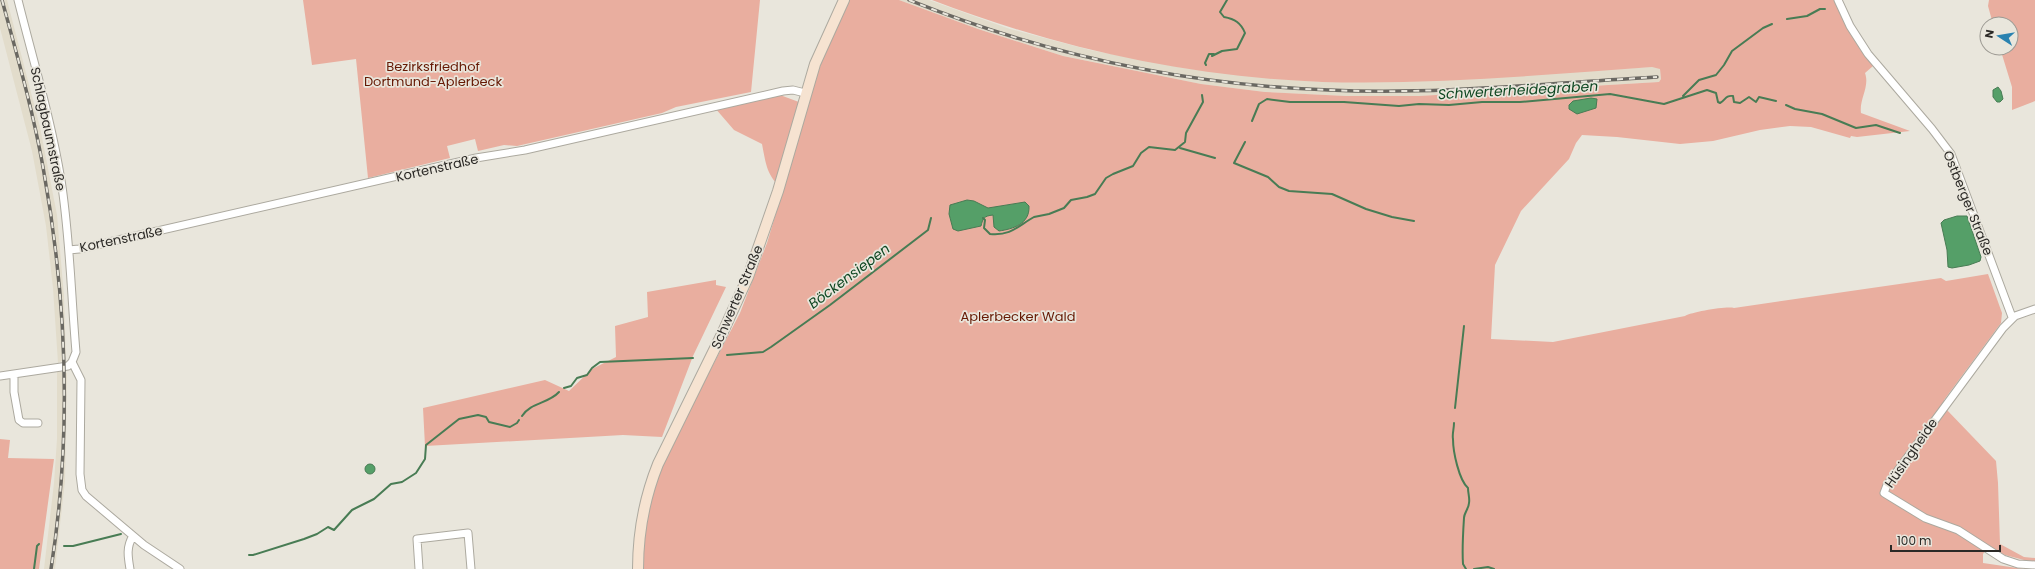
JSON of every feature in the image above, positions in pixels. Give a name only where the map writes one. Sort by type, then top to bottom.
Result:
[{"type":"street","name":"Schlagbaumstraße","points":[[18,0],[50,122],[61,181],[69,250],[76,352],[72,362]]},
{"type":"street","name":"Schwerter Straße","points":[[638,569],[640,522],[651,482],[748,277],[778,191],[805,93],[822,44],[844,0]]},
{"type":"street","name":"Ostberger Straße","points":[[1838,0],[1850,26],[1868,54],[1936,134],[1951,154],[2012,317]]},
{"type":"street","name":"Kortenstraße","points":[[69,250],[79,249],[476,158],[525,150],[783,91],[793,90],[805,93]]},
{"type":"street","points":[[2012,317],[2035,309]]},
{"type":"street","name":"Hüsingheide","points":[[2012,317],[1950,397],[1887,485],[1884,493],[1925,518],[1958,530],[2002,559],[2018,564],[2035,565]]},
{"type":"street","points":[[0,376],[68,366],[72,362],[81,380],[80,474],[82,490],[86,496],[133,536],[160,557],[180,569]]},
{"type":"street","points":[[14,374],[14,392],[19,420],[23,423],[38,423]]},
{"type":"street","points":[[419,569],[417,539],[468,533],[471,569]]},
{"type":"street","points":[[130,569],[128,552],[129,543],[133,536]]},
{"type":"shaded area","points":[[0,0],[7,0],[40,127],[57,215],[64,296],[66,359],[58,363],[53,288],[46,226],[32,151],[0,28]]},
{"type":"shaded area","points":[[899,0],[929,0],[1010,29],[1090,50],[1184,68],[1259,77],[1321,82],[1399,82],[1652,67],[1660,68],[1661,79],[1659,82],[1419,96],[1346,96],[1265,92],[1201,84],[1063,56],[978,29]]},
{"type":"shaded area","points":[[1998,87],[2001,91],[2003,99],[2000,102],[1997,102],[1993,97],[1993,90]]},
{"type":"shaded area","points":[[1591,98],[1597,99],[1596,108],[1577,114],[1569,109],[1569,105],[1573,101]]},
{"type":"shaded area","points":[[967,200],[974,201],[988,208],[1025,202],[1029,206],[1029,212],[1024,221],[1010,229],[999,231],[994,227],[993,215],[984,218],[981,226],[958,231],[953,229],[949,214],[950,205]]},
{"type":"shaded area","points":[[1957,216],[1967,216],[1981,257],[1980,261],[1969,265],[1952,268],[1948,267],[1947,250],[1941,223],[1944,220]]},
{"type":"shaded area","points":[[57,371],[67,373],[65,481],[55,569],[44,569],[54,483],[57,439]]},
{"type":"shaded area","points":[[370,464],[375,469],[370,474],[365,469]]},
{"type":"green space","name":"Bezirksfriedhof Dortmund-Aplerbeck","points":[[303,0],[760,0],[751,92],[676,107],[662,113],[517,146],[504,145],[478,151],[475,139],[447,146],[450,158],[368,178],[356,59],[312,65]]},
{"type":"green space","name":"Aplerbecker Wald","points":[[849,0],[899,0],[978,29],[1063,56],[1201,84],[1265,92],[1346,96],[1419,96],[1659,82],[1661,79],[1660,69],[1652,67],[1487,79],[1363,83],[1272,79],[1222,74],[1173,67],[1075,46],[979,17],[932,0],[1837,0],[1873,66],[1865,73],[1866,83],[1861,103],[1861,113],[1910,131],[1857,137],[1851,136],[1850,138],[1811,127],[1790,126],[1760,130],[1713,141],[1680,144],[1617,137],[1582,135],[1576,143],[1569,159],[1521,211],[1495,265],[1491,339],[1553,342],[1709,310],[1734,308],[1941,278],[1946,281],[1988,274],[2002,313],[2001,323],[1944,400],[1946,409],[1996,461],[2000,544],[2024,557],[2035,558],[2035,569],[2024,569],[644,569],[644,526],[652,491],[665,457],[740,313],[767,243],[783,190],[770,175],[762,144],[734,130],[715,108],[780,95],[807,105],[827,46]],"holes":[[[1988,547],[2005,555],[2024,560],[2024,569],[1983,563],[1983,554]]]},
{"type":"green space","points":[[1989,0],[2035,0],[2035,101],[2012,110],[2012,87],[2002,56],[2019,56],[2019,16],[1991,16],[1988,6]]},
{"type":"green space","points":[[716,280],[716,285],[726,287],[693,356],[662,437],[623,435],[425,446],[423,408],[545,380],[569,391],[592,369],[616,357],[615,326],[648,317],[647,292]]},
{"type":"green space","points":[[0,439],[10,440],[8,458],[54,459],[39,569],[0,569]]},
{"type":"waterway","name":"Böckensiepen","points":[[1212,56],[1222,51],[1237,49],[1245,33],[1237,22],[1224,17],[1220,12],[1227,0]]},
{"type":"waterway","points":[[1787,19],[1807,16],[1820,9],[1825,9]]},
{"type":"waterway","points":[[1683,96],[1699,80],[1716,75],[1732,51],[1763,28],[1772,24]]},
{"type":"waterway","name":"Böckensiepen","points":[[1206,65],[1205,63],[1209,54],[1214,54]]},
{"type":"waterway","name":"Schwerterheidegraben","points":[[1252,121],[1259,104],[1267,99],[1290,102],[1344,102],[1399,106],[1419,104],[1449,105],[1482,102],[1520,102],[1610,94],[1664,104],[1707,90],[1716,93],[1718,102],[1720,103],[1730,96],[1733,96],[1734,102],[1740,103],[1749,97],[1756,102],[1759,97],[1776,101]]},
{"type":"waterway","name":"Böckensiepen","points":[[983,218],[985,220],[984,228],[990,234],[1009,232],[1034,217],[1049,214],[1064,208],[1071,200],[1095,194],[1106,178],[1133,166],[1141,153],[1149,147],[1175,150],[1185,142],[1186,133],[1203,102],[1202,95]]},
{"type":"waterway","name":"Schwerterheidegraben","points":[[1786,105],[1795,109],[1822,114],[1856,128],[1876,125],[1900,133]]},
{"type":"waterway","points":[[1245,142],[1234,163],[1268,177],[1279,187],[1289,191],[1332,194],[1366,209],[1392,217],[1414,221]]},
{"type":"waterway","name":"Schwerterheidegraben","points":[[1180,148],[1215,158]]},
{"type":"waterway","name":"Böckensiepen","points":[[727,355],[763,352],[771,347],[830,305],[928,230],[931,218]]},
{"type":"waterway","points":[[1455,408],[1464,326]]},
{"type":"waterway","name":"Böckensiepen","points":[[564,388],[571,386],[577,378],[587,375],[592,368],[600,362],[693,358]]},
{"type":"waterway","name":"Böckensiepen","points":[[522,416],[530,408],[550,399],[559,392]]},
{"type":"waterway","name":"Böckensiepen","points":[[249,555],[304,539],[317,534],[328,527],[334,530],[352,510],[374,499],[391,484],[402,482],[416,473],[425,459],[426,445],[459,419],[478,415],[486,417],[489,422],[510,427],[519,420]]},
{"type":"waterway","points":[[1454,423],[1453,437],[1455,458],[1462,479],[1468,488],[1469,498],[1469,505],[1464,516],[1463,535],[1463,564],[1466,569]]},
{"type":"waterway","name":"Böckensiepen","points":[[64,546],[73,546],[121,534]]},
{"type":"waterway","name":"Böckensiepen","points":[[34,569],[37,546],[39,544]]},
{"type":"waterway","points":[[1474,569],[1488,567],[1494,569]]},
{"type":"railway","points":[[2,0],[24,83],[43,167],[51,217],[62,317],[64,368],[62,469],[58,519],[51,569]]},
{"type":"railway","points":[[909,0],[1011,36],[1063,51],[1168,74],[1275,87],[1370,91],[1452,90],[1657,77]]}]
